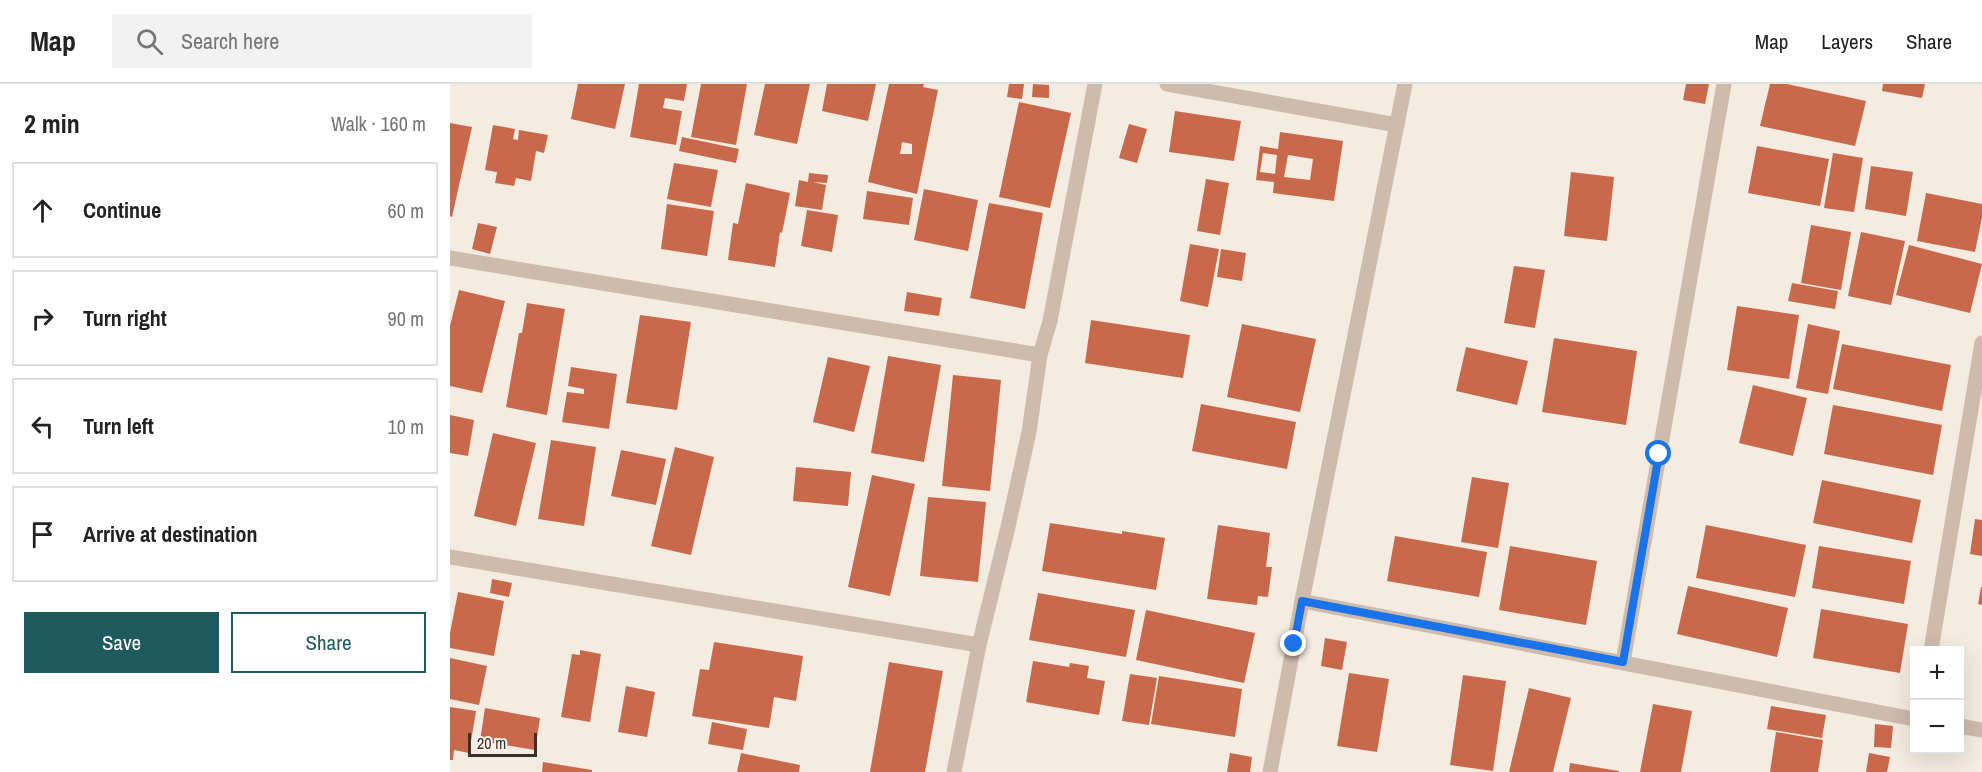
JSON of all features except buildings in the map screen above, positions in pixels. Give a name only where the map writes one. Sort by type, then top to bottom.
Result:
[{"type":"street","points":[[954,772],[979,645],[1029,432],[1040,355],[1050,321],[1095,84]]},
{"type":"street","points":[[1167,84],[1397,125]]},
{"type":"street","points":[[1270,772],[1405,84]]},
{"type":"street","points":[[1623,662],[1724,84]]},
{"type":"street","points":[[450,258],[1040,355]]},
{"type":"street","points":[[1932,646],[1978,394],[1982,343]]},
{"type":"street","points":[[450,557],[979,645]]},
{"type":"street","points":[[1302,601],[1910,718]]},
{"type":"street","points":[[1964,727],[1982,730]]},
{"type":"route","points":[[1294,644],[1302,601],[1623,662],[1659,454]]}]
